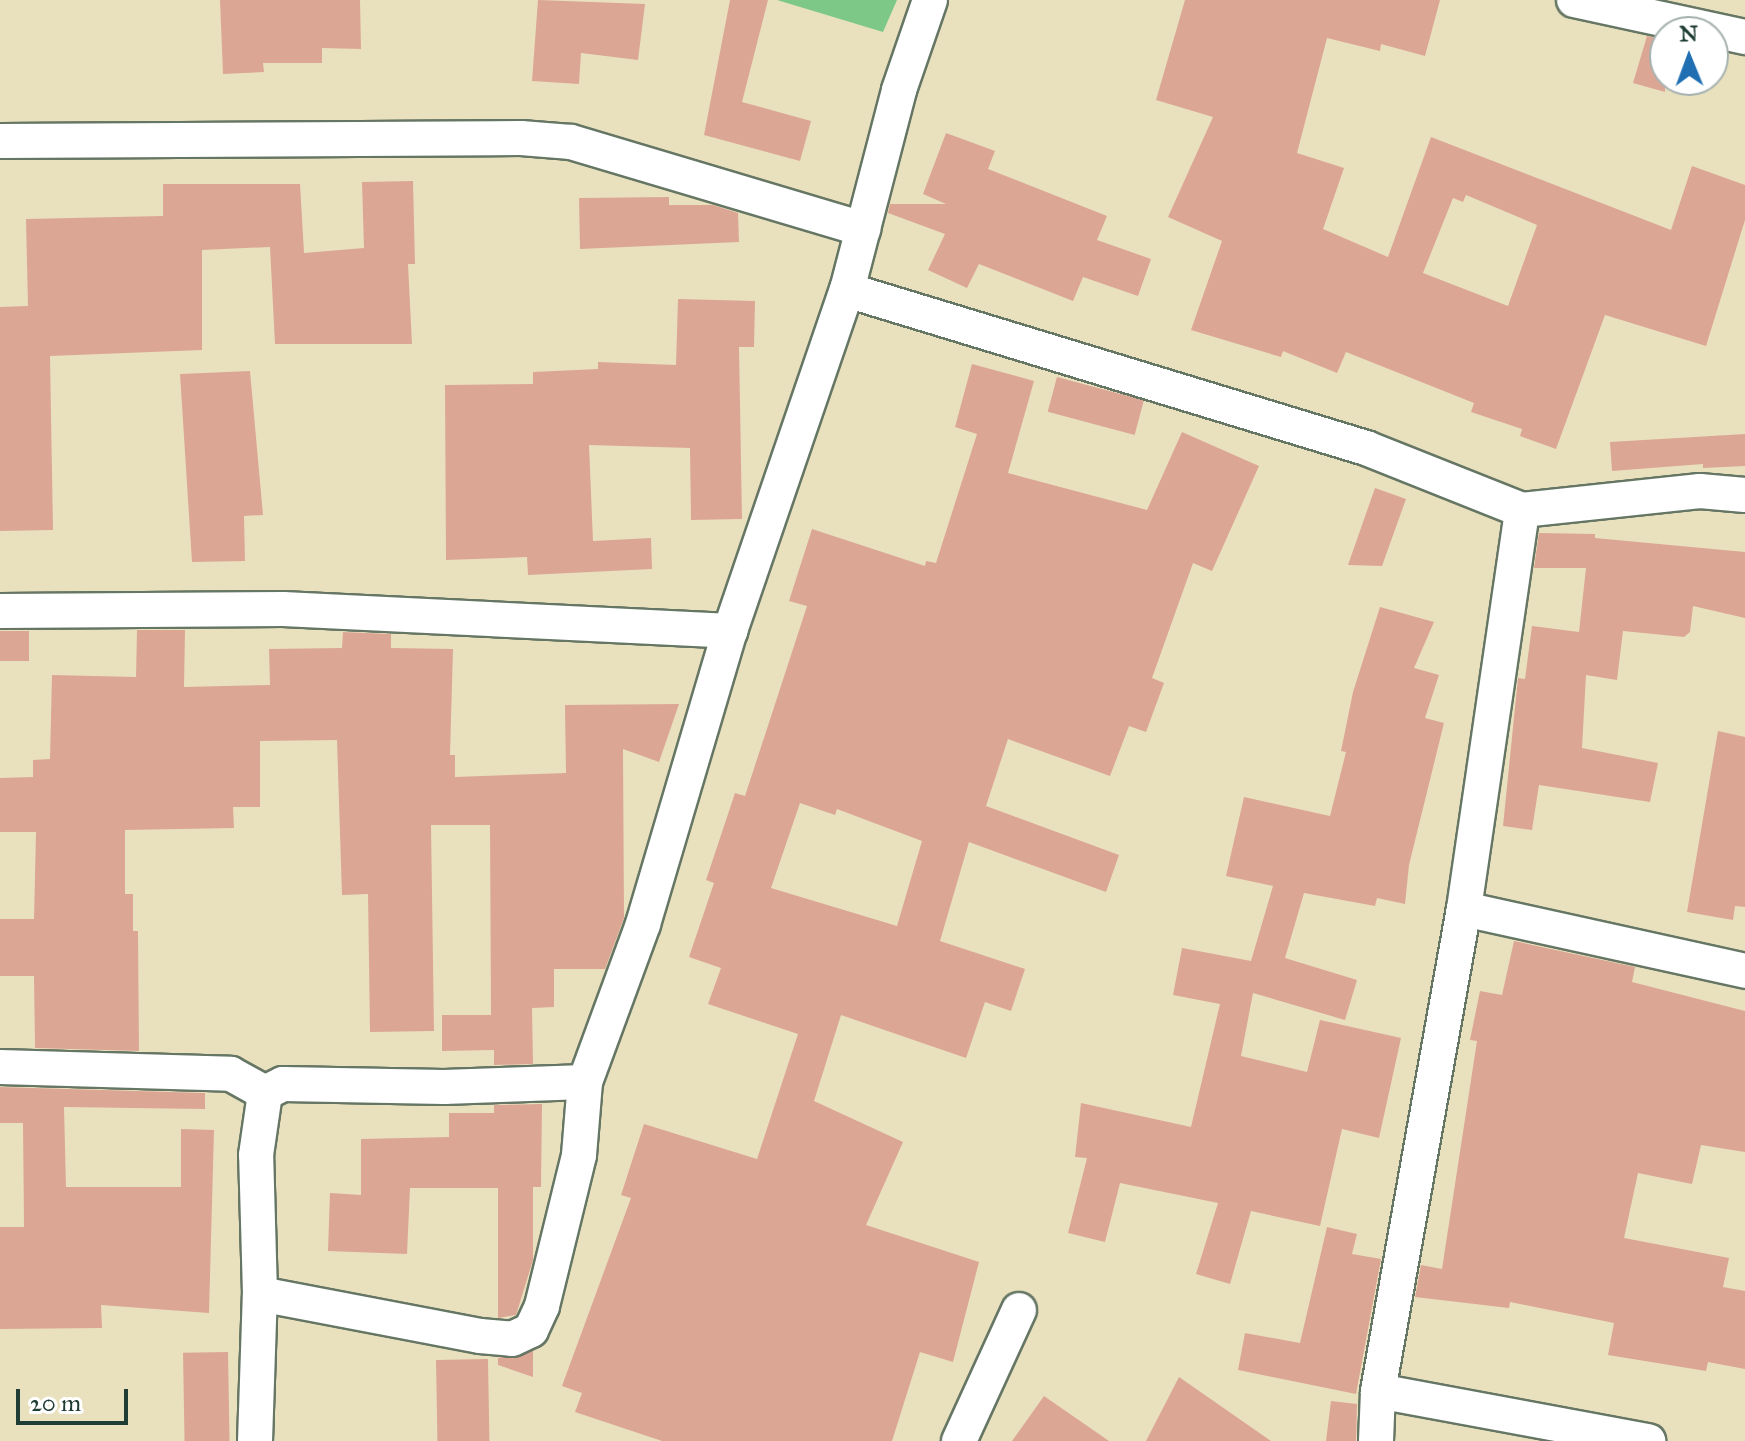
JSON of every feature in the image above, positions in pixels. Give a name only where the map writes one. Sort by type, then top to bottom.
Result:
[{"type":"street","points":[[260,1294],[480,1336],[512,1339],[531,1330],[542,1306],[579,1155],[585,1082],[643,924],[730,631],[847,290],[899,90],[930,0]]},
{"type":"street","points":[[1574,0],[1745,37]]},
{"type":"street","points":[[0,141],[521,138],[571,142],[863,229]]},
{"type":"street","points":[[847,290],[1366,448],[1522,510],[1700,491],[1745,495]]},
{"type":"street","points":[[1376,1441],[1378,1391],[1464,909],[1522,510]]},
{"type":"street","points":[[0,611],[283,609],[730,631]]},
{"type":"street","points":[[1464,909],[1745,971]]},
{"type":"street","points":[[0,1067],[231,1074],[265,1093]]},
{"type":"street","points":[[265,1093],[283,1084],[444,1087],[585,1082]]},
{"type":"street","points":[[255,1441],[260,1294],[256,1155],[265,1093]]},
{"type":"street","points":[[959,1441],[1019,1310]]},
{"type":"street","points":[[1378,1391],[1648,1441]]},
{"type":"green space","points":[[777,0],[897,0],[883,32]]},
{"type":"building","points":[[220,0],[360,0],[361,49],[322,48],[322,63],[263,63],[264,72],[223,74]]},
{"type":"building","points":[[538,0],[645,4],[638,60],[581,53],[579,84],[532,81]]},
{"type":"building","points":[[730,0],[768,0],[742,102],[811,121],[800,161],[704,135]]},
{"type":"building","points":[[1185,0],[1440,0],[1425,56],[1381,44],[1380,51],[1327,38],[1297,153],[1344,168],[1323,229],[1388,257],[1431,137],[1671,230],[1692,166],[1745,185],[1745,220],[1706,346],[1605,315],[1556,449],[1520,436],[1522,429],[1471,412],[1474,403],[1346,352],[1337,373],[1283,351],[1281,357],[1191,330],[1222,241],[1168,217],[1213,117],[1156,100]],"holes":[[[1466,195],[1537,225],[1508,306],[1423,273],[1453,198],[1463,202]]]},
{"type":"building","points":[[1647,36],[1649,36],[1649,88],[1633,83]]},
{"type":"building","points":[[946,133],[995,151],[988,169],[1107,216],[1097,240],[1151,259],[1138,296],[1083,277],[1073,301],[979,264],[967,288],[928,270],[945,234],[888,213],[890,204],[946,204],[923,194]]},
{"type":"building","points":[[413,181],[415,264],[408,264],[412,344],[275,344],[270,247],[202,250],[202,350],[50,356],[53,530],[0,531],[0,307],[28,306],[26,219],[163,216],[163,184],[300,184],[304,253],[364,248],[362,182]]},
{"type":"building","points":[[669,197],[669,205],[713,205],[738,213],[739,242],[580,249],[579,198]]},
{"type":"building","points":[[678,299],[755,301],[754,347],[739,347],[742,519],[691,520],[690,448],[589,445],[593,541],[651,538],[652,569],[528,575],[527,557],[446,560],[445,385],[533,384],[533,372],[598,369],[598,362],[676,365]]},
{"type":"building","points":[[972,364],[1034,381],[1008,473],[1147,510],[1182,432],[1259,466],[1212,571],[1193,563],[1152,678],[1164,683],[1146,732],[1129,726],[1110,776],[1008,739],[986,806],[1119,855],[1106,892],[969,842],[940,941],[1025,969],[1011,1011],[985,1002],[966,1058],[841,1015],[814,1101],[903,1142],[866,1225],[979,1262],[953,1362],[920,1352],[892,1441],[662,1441],[575,1412],[582,1393],[562,1386],[631,1198],[621,1195],[644,1124],[757,1159],[798,1034],[708,1004],[721,968],[689,957],[714,883],[706,880],[735,793],[745,796],[807,606],[789,601],[812,529],[925,566],[926,561],[936,563],[977,434],[955,427]],"holes":[[[800,803],[835,815],[837,809],[922,841],[897,926],[771,888]]]},
{"type":"building","points":[[250,371],[263,515],[244,516],[245,561],[192,562],[180,374]]},
{"type":"building","points":[[1057,377],[1144,400],[1135,435],[1048,412]]},
{"type":"building","points":[[1745,434],[1745,466],[1703,468],[1703,464],[1612,471],[1610,442]]},
{"type":"building","points":[[1375,488],[1406,499],[1382,566],[1348,565]]},
{"type":"building","points":[[1539,533],[1595,534],[1595,538],[1745,552],[1745,618],[1693,606],[1690,632],[1684,637],[1623,631],[1617,680],[1586,675],[1582,748],[1658,763],[1650,802],[1539,785],[1532,830],[1503,826],[1518,678],[1525,679],[1532,626],[1579,632],[1586,568],[1534,568]]},
{"type":"building","points":[[1380,607],[1434,622],[1414,668],[1439,675],[1425,718],[1444,723],[1409,865],[1405,904],[1377,898],[1375,906],[1304,893],[1285,958],[1357,980],[1345,1020],[1253,993],[1241,1056],[1307,1072],[1320,1020],[1401,1038],[1379,1138],[1342,1129],[1320,1226],[1251,1211],[1230,1284],[1196,1274],[1218,1203],[1120,1183],[1105,1242],[1068,1233],[1087,1158],[1075,1157],[1081,1103],[1191,1127],[1220,1004],[1173,995],[1182,948],[1251,961],[1273,886],[1226,876],[1244,797],[1330,816],[1346,752],[1341,751],[1353,692]]},
{"type":"building","points":[[137,630],[185,630],[184,687],[270,685],[269,649],[342,648],[343,632],[391,634],[391,648],[453,649],[450,755],[455,755],[455,777],[566,773],[565,705],[679,704],[659,762],[623,749],[624,918],[605,969],[554,969],[554,1007],[532,1008],[533,1064],[494,1065],[494,1050],[442,1051],[442,1015],[491,1015],[490,825],[431,825],[434,1031],[370,1032],[368,894],[342,895],[337,740],[260,741],[260,807],[233,807],[234,828],[125,830],[125,894],[133,894],[133,931],[138,931],[139,1051],[35,1048],[34,976],[0,976],[0,919],[34,919],[36,832],[0,832],[0,778],[33,777],[33,760],[50,759],[52,675],[136,677]]},
{"type":"building","points":[[0,631],[29,631],[29,661],[0,661]]},
{"type":"building","points":[[1718,731],[1745,737],[1745,907],[1735,906],[1733,920],[1687,912]]},
{"type":"building","points":[[1514,941],[1635,967],[1632,982],[1745,1011],[1745,1152],[1701,1145],[1692,1184],[1638,1173],[1624,1238],[1729,1258],[1723,1287],[1745,1291],[1745,1369],[1708,1362],[1706,1371],[1608,1355],[1614,1323],[1510,1302],[1509,1308],[1415,1297],[1421,1265],[1442,1269],[1477,1041],[1470,1040],[1480,991],[1502,995]]},
{"type":"building","points":[[0,1087],[205,1093],[205,1109],[64,1107],[66,1187],[181,1187],[181,1129],[214,1130],[209,1313],[101,1305],[102,1328],[0,1329],[0,1227],[24,1227],[23,1123],[0,1123]]},
{"type":"building","points":[[542,1104],[541,1187],[533,1187],[533,1260],[516,1315],[498,1318],[498,1188],[410,1188],[407,1254],[328,1251],[330,1193],[361,1195],[361,1139],[449,1137],[449,1113],[494,1113],[494,1105]]},
{"type":"building","points":[[1327,1227],[1357,1234],[1352,1254],[1381,1259],[1356,1394],[1238,1370],[1245,1333],[1300,1343]]},
{"type":"building","points":[[533,1351],[533,1377],[498,1365],[498,1358]]},
{"type":"building","points":[[228,1352],[230,1441],[185,1441],[183,1353]]},
{"type":"building","points":[[488,1359],[489,1441],[437,1441],[436,1360]]},
{"type":"building","points":[[1179,1377],[1271,1441],[1146,1441]]},
{"type":"building","points":[[1044,1396],[1109,1441],[1012,1441]]},
{"type":"building","points":[[1331,1401],[1357,1404],[1356,1441],[1326,1441]]}]
